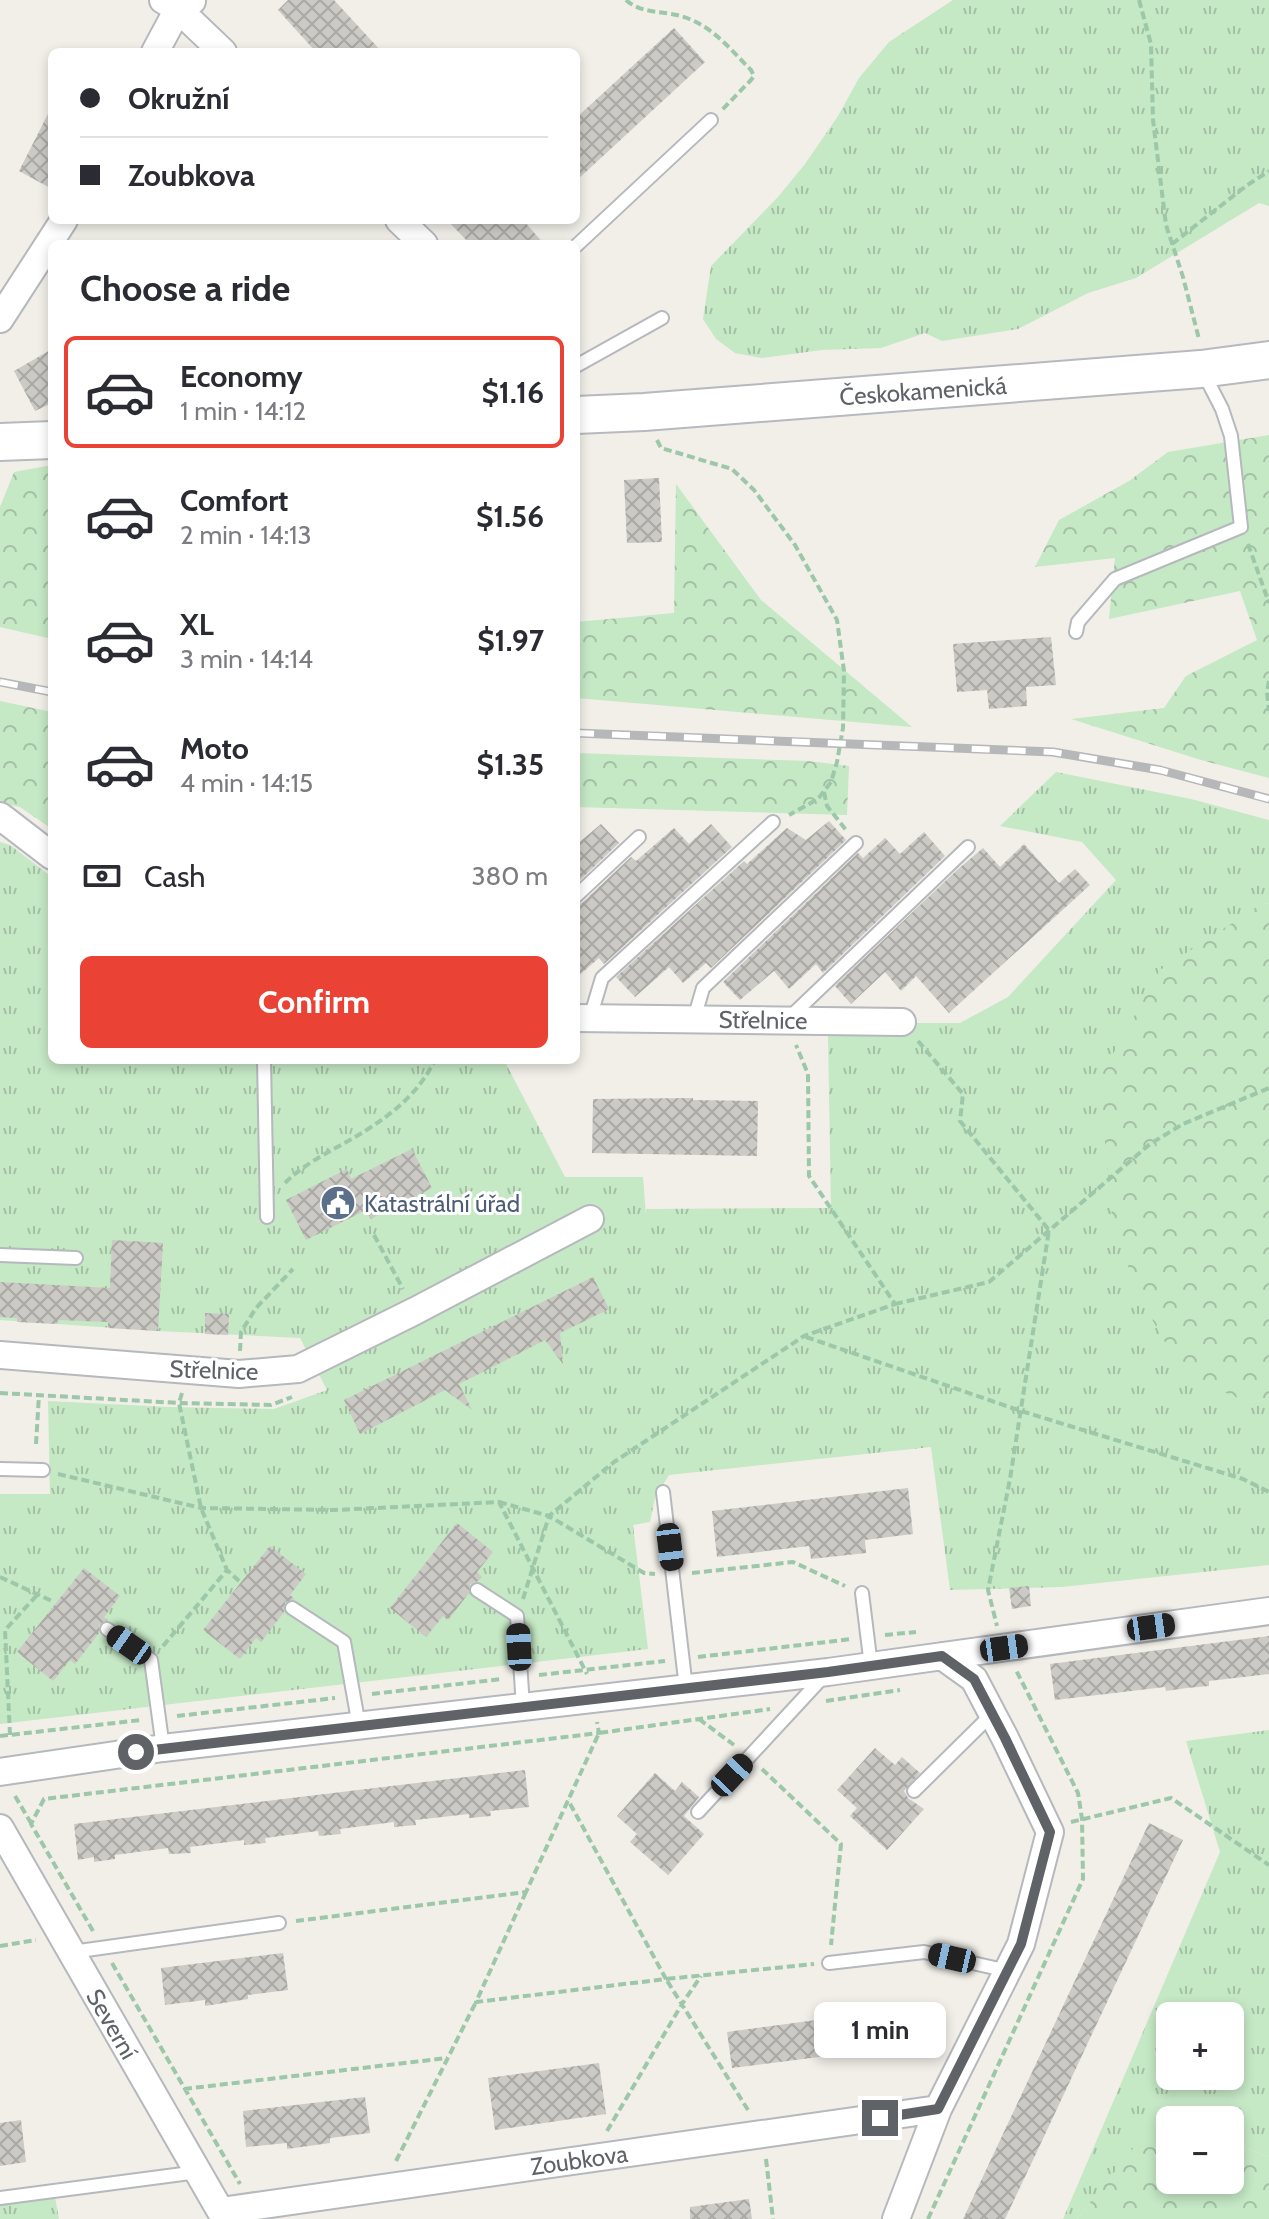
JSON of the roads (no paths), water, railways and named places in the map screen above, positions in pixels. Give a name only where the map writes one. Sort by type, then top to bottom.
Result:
[{"type":"street","points":[[157,48],[178,3],[219,48]]},
{"type":"street","points":[[403,224],[420,240]]},
{"type":"street","points":[[0,319],[48,245]]},
{"type":"street","name":"Českokamenická","points":[[580,415],[1201,369],[1269,360]]},
{"type":"street","points":[[0,442],[48,440]]},
{"type":"street","points":[[0,816],[48,853]]},
{"type":"street","name":"Střelnice","points":[[583,1018],[902,1022]]},
{"type":"street","name":"Střelnice","points":[[0,1355],[239,1374],[298,1369],[590,1219]]},
{"type":"street","points":[[0,1772],[163,1748],[828,1672],[1269,1611]]},
{"type":"street","points":[[896,2219],[938,2109],[1021,1944],[1050,1832],[974,1679],[942,1656]]},
{"type":"street","name":"Severní","points":[[0,1828],[223,2215]]},
{"type":"street","name":"Zoubkova","points":[[223,2215],[254,2207],[382,2188],[938,2109]]},
{"type":"lane","points":[[580,242],[711,120]]},
{"type":"lane","points":[[580,364],[662,318]]},
{"type":"lane","points":[[1076,632],[1078,622],[1115,579],[1241,527],[1231,436],[1222,409],[1201,369]]},
{"type":"lane","points":[[583,1018],[602,978],[773,822]]},
{"type":"lane","points":[[580,892],[639,837]]},
{"type":"lane","points":[[694,1019],[703,988],[856,843]]},
{"type":"lane","points":[[787,1020],[968,847]]},
{"type":"lane","points":[[264,1064],[267,1217]]},
{"type":"lane","points":[[0,1255],[76,1258]]},
{"type":"lane","points":[[0,1469],[43,1470]]},
{"type":"lane","points":[[663,1492],[686,1688]]},
{"type":"lane","points":[[477,1590],[517,1616],[523,1707]]},
{"type":"lane","points":[[862,1593],[871,1666]]},
{"type":"lane","points":[[292,1608],[344,1642],[359,1726]]},
{"type":"lane","points":[[107,1629],[151,1660],[163,1748]]},
{"type":"lane","points":[[698,1812],[828,1672]]},
{"type":"lane","points":[[914,1791],[992,1714]]},
{"type":"lane","points":[[67,1944],[103,1947],[279,1923]]},
{"type":"lane","points":[[829,1963],[924,1952],[1008,1971]]},
{"type":"lane","points":[[0,2198],[198,2172]]},
{"type":"railway","points":[[0,682],[48,691]]},
{"type":"railway","points":[[580,733],[1053,752],[1160,770],[1269,799]]},
{"type":"place","name":"Katastrální úřad","points":[[338,1203]]}]
